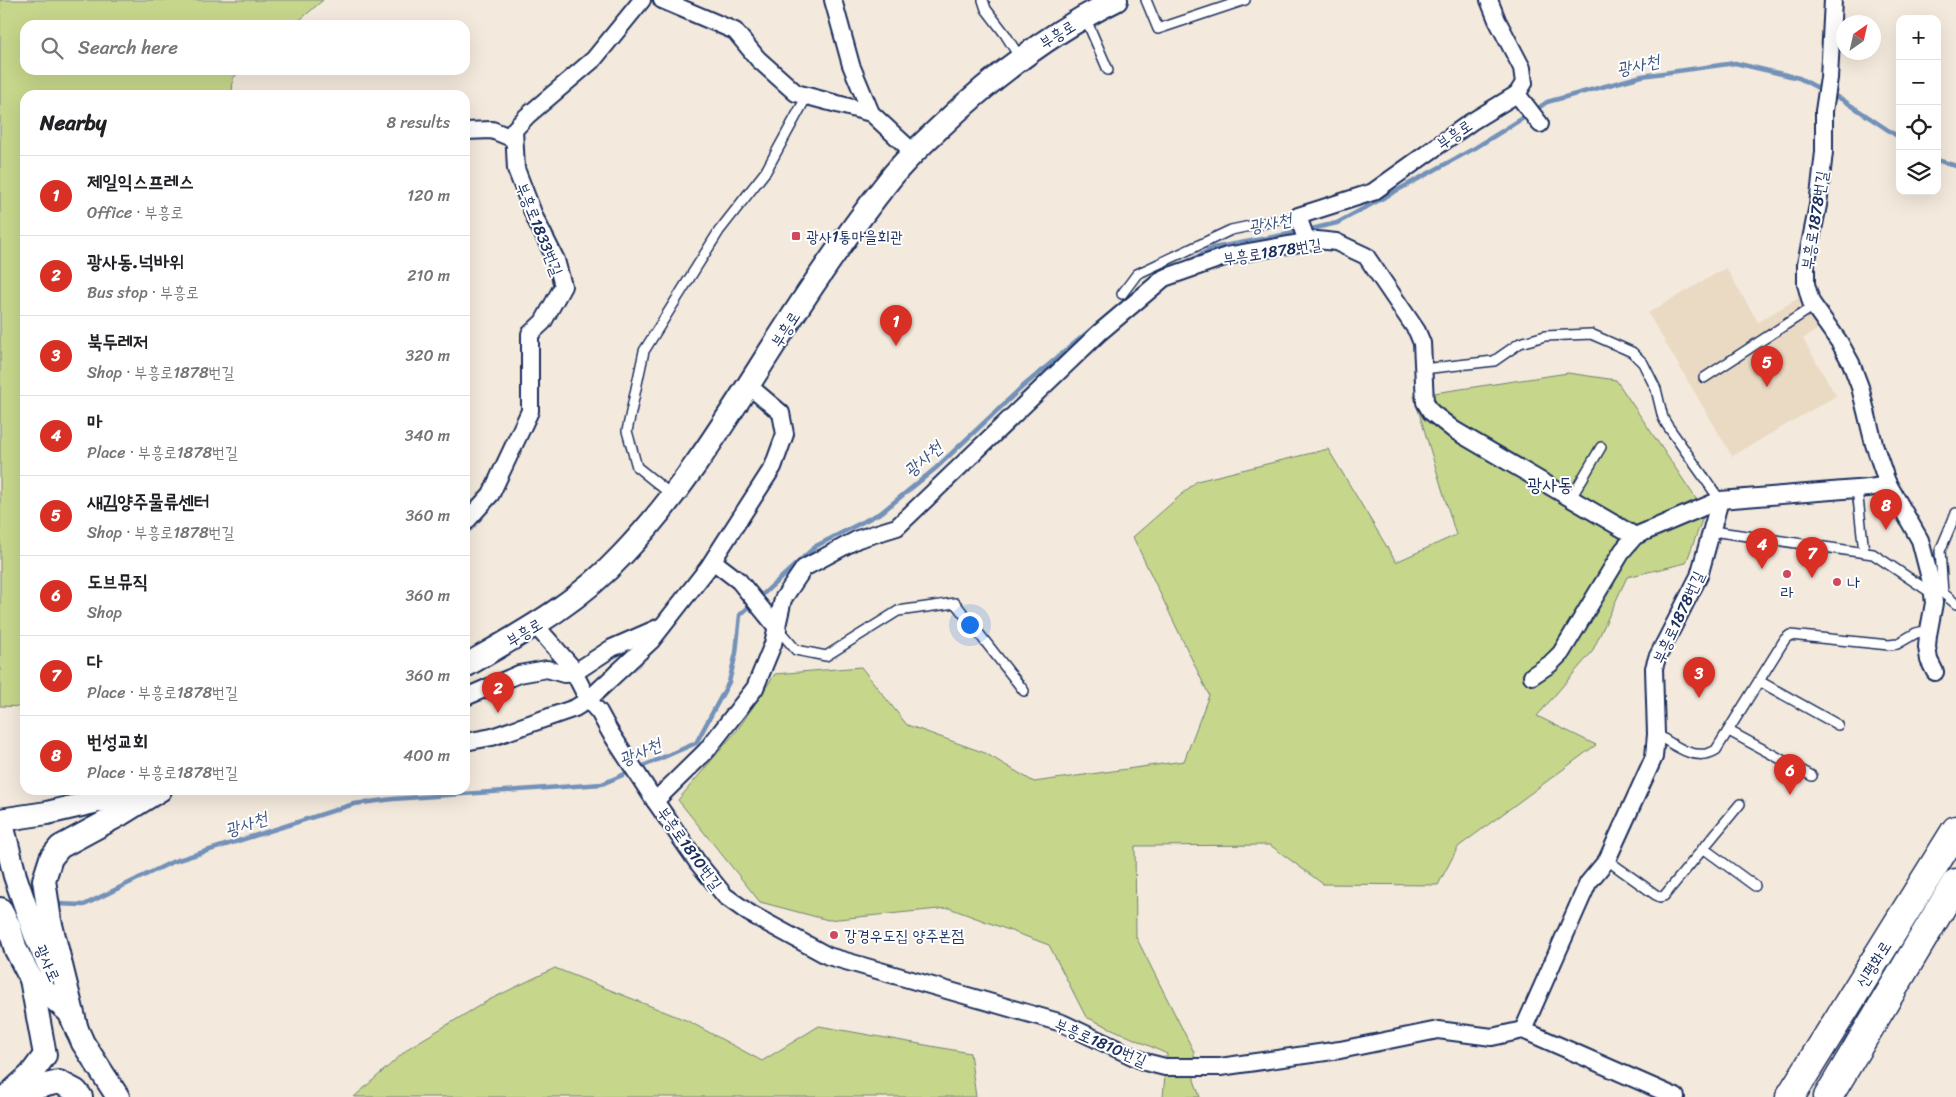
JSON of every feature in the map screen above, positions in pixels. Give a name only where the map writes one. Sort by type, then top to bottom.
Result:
[{"type":"highway","name":"신평화로","points":[[1790,1097],[1956,830]]},
{"type":"highway","name":"신평화로","points":[[1828,1097],[1956,883]]},
{"type":"main road","name":"부흥로","points":[[470,663],[536,626],[582,594],[623,555],[673,496],[749,386],[781,334],[845,240],[891,178],[914,152],[954,113],[1020,58],[1085,16],[1116,0]]},
{"type":"main road","points":[[1,820],[47,813],[124,795]]},
{"type":"main road","points":[[118,1097],[102,1075],[73,1022],[42,928],[44,880],[52,858],[60,847],[152,795]]},
{"type":"main road","name":"광사로","points":[[1,820],[15,876],[42,928]]},
{"type":"main road","points":[[5,918],[16,950],[31,979],[45,1055],[31,1074],[6,1097]]},
{"type":"main road","points":[[31,979],[73,1022]]},
{"type":"main road","points":[[15,1097],[29,1089],[59,1082],[76,1092],[80,1097]]},
{"type":"street","points":[[470,131],[492,130],[514,139],[514,130],[520,123],[594,59],[642,0]]},
{"type":"street","points":[[662,0],[735,30],[758,59],[796,92],[871,113]]},
{"type":"street","points":[[832,0],[851,65],[871,113],[914,152]]},
{"type":"street","points":[[1489,0],[1497,20],[1522,68],[1524,83],[1517,94],[1539,122]]},
{"type":"street","name":"부흥로1878번길","points":[[1833,0],[1829,78],[1824,111],[1824,152],[1806,274],[1808,294],[1814,306],[1840,343],[1851,364],[1860,387],[1874,444],[1887,482],[1920,540],[1927,562],[1933,594],[1934,604],[1927,647],[1929,660],[1935,672]]},
{"type":"street","name":"부흥로","points":[[1299,219],[1373,192],[1471,122],[1517,94]]},
{"type":"street","name":"부흥로1833번길","points":[[470,517],[491,494],[530,411],[530,334],[543,322],[563,286],[556,260],[535,218],[516,169],[514,139]]},
{"type":"street","points":[[1299,219],[1307,241]]},
{"type":"street","name":"부흥로1878번길","points":[[774,625],[783,600],[804,568],[858,539],[897,527],[1099,333],[1164,278],[1227,256],[1307,241],[1336,242],[1366,256],[1417,331],[1422,343],[1425,402],[1432,412],[1454,430],[1635,536]]},
{"type":"street","points":[[470,741],[492,737],[575,708],[588,700],[651,641],[713,561],[773,467],[785,434],[782,413],[749,386]]},
{"type":"street","points":[[1532,676],[1550,664],[1561,653],[1623,550],[1635,536],[1720,500],[1857,489],[1880,486],[1887,482]]},
{"type":"street","name":"부흥로1878번길","points":[[1523,1030],[1588,883],[1607,860],[1654,757],[1656,734],[1654,668],[1657,658],[1699,576],[1720,500]]},
{"type":"street","points":[[651,795],[706,751],[755,688],[774,644],[774,625],[740,581],[713,561]]},
{"type":"street","points":[[536,626],[566,661],[588,700]]},
{"type":"street","points":[[470,695],[519,674],[547,669],[564,674],[574,673],[612,648],[662,626]]},
{"type":"street","name":"부흥로1810번길","points":[[588,700],[599,712],[651,795],[698,863],[725,896],[749,913],[828,956],[1062,1023],[1145,1062],[1166,1067],[1220,1067],[1340,1050],[1438,1030],[1492,1037],[1523,1030]]},
{"type":"street","points":[[1523,1030],[1676,1097]]},
{"type":"lane","points":[[983,0],[986,9],[1020,58]]},
{"type":"lane","points":[[1146,0],[1158,29],[1245,0]]},
{"type":"lane","points":[[1085,16],[1108,70]]},
{"type":"lane","points":[[673,496],[637,467],[627,431],[644,351],[719,232],[766,171],[810,97]]},
{"type":"lane","points":[[1122,294],[1137,274],[1231,230],[1299,219]]},
{"type":"lane","points":[[1704,378],[1814,306]]},
{"type":"lane","points":[[1423,369],[1494,361],[1520,344],[1545,336],[1581,334],[1599,336],[1632,352],[1643,364],[1656,389],[1663,418],[1720,500]]},
{"type":"lane","points":[[1571,498],[1601,447]]},
{"type":"lane","points":[[1857,489],[1864,552]]},
{"type":"lane","points":[[1956,513],[1940,551],[1943,592],[1956,604]]},
{"type":"lane","points":[[1712,530],[1877,555],[1891,567],[1933,594]]},
{"type":"lane","points":[[774,625],[796,650],[826,656],[898,611],[955,603],[1024,691]]},
{"type":"lane","points":[[1656,734],[1684,752],[1712,753],[1729,731],[1785,639],[1790,635],[1889,645],[1903,641],[1916,633],[1929,630]]},
{"type":"lane","points":[[1759,681],[1838,725]]},
{"type":"lane","points":[[1729,731],[1812,776]]},
{"type":"lane","points":[[1607,860],[1660,897],[1667,892],[1740,804]]},
{"type":"lane","points":[[1703,848],[1755,886]]},
{"type":"shaded area","points":[[1726,268],[1758,322],[1800,297],[1818,329],[1803,339],[1836,396],[1732,456],[1648,313]]},
{"type":"green space","points":[[0,0],[323,0],[300,20],[20,20],[20,75],[236,75],[233,78],[232,90],[20,90],[20,707],[0,706]]},
{"type":"green space","points":[[1568,373],[1616,380],[1705,512],[1686,563],[1627,577],[1592,652],[1537,716],[1596,745],[1458,847],[1438,885],[1323,884],[1270,845],[1135,846],[1136,937],[1194,1052],[1194,1080],[1200,1097],[1163,1097],[1167,1054],[1086,1017],[1049,945],[949,908],[828,920],[760,902],[678,800],[738,729],[775,674],[861,667],[907,725],[985,753],[1034,782],[1184,761],[1209,695],[1133,537],[1197,481],[1328,449],[1396,562],[1456,535],[1414,396]]},
{"type":"green space","points":[[555,968],[688,1021],[762,1061],[819,1026],[970,1053],[976,1097],[354,1097],[410,1047],[489,1000]]},
{"type":"waterway","name":"광사천","points":[[1534,111],[1547,102],[1642,76],[1735,63],[1799,78],[1822,90]]},
{"type":"waterway","name":"광사천","points":[[1829,93],[1843,100],[1896,135]]},
{"type":"waterway","name":"광사천","points":[[1307,230],[1337,223],[1475,148],[1528,115]]},
{"type":"waterway","name":"광사천","points":[[1941,161],[1956,166]]},
{"type":"waterway","name":"광사천","points":[[1188,262],[1213,248],[1300,232]]},
{"type":"waterway","name":"광사천","points":[[470,793],[602,784],[696,743],[729,682],[736,653],[740,615],[816,546],[882,512],[936,468],[1021,388],[1143,286]]},
{"type":"waterway","name":"광사천","points":[[55,904],[84,905],[172,862],[354,804],[449,795]]},
{"type":"place","name":"광사1통마을회관","points":[[796,236]]},
{"type":"place","name":"제일익스프레스","points":[[896,346]]},
{"type":"place","name":"새김양주물류센터","points":[[1767,387]]},
{"type":"place","name":"번성교회","points":[[1886,530]]},
{"type":"place","name":"마","points":[[1762,569]]},
{"type":"place","name":"라","points":[[1787,574]]},
{"type":"place","name":"다","points":[[1812,578]]},
{"type":"place","name":"나","points":[[1837,582]]},
{"type":"place","name":"북두레저","points":[[1699,698]]},
{"type":"place","name":"광사동.넉바위","points":[[498,713]]},
{"type":"place","name":"도브뮤직","points":[[1790,795]]},
{"type":"place","name":"강경우도집 양주본점","points":[[834,935]]},
{"type":"district","name":"광사동","points":[[1550,484]]}]
